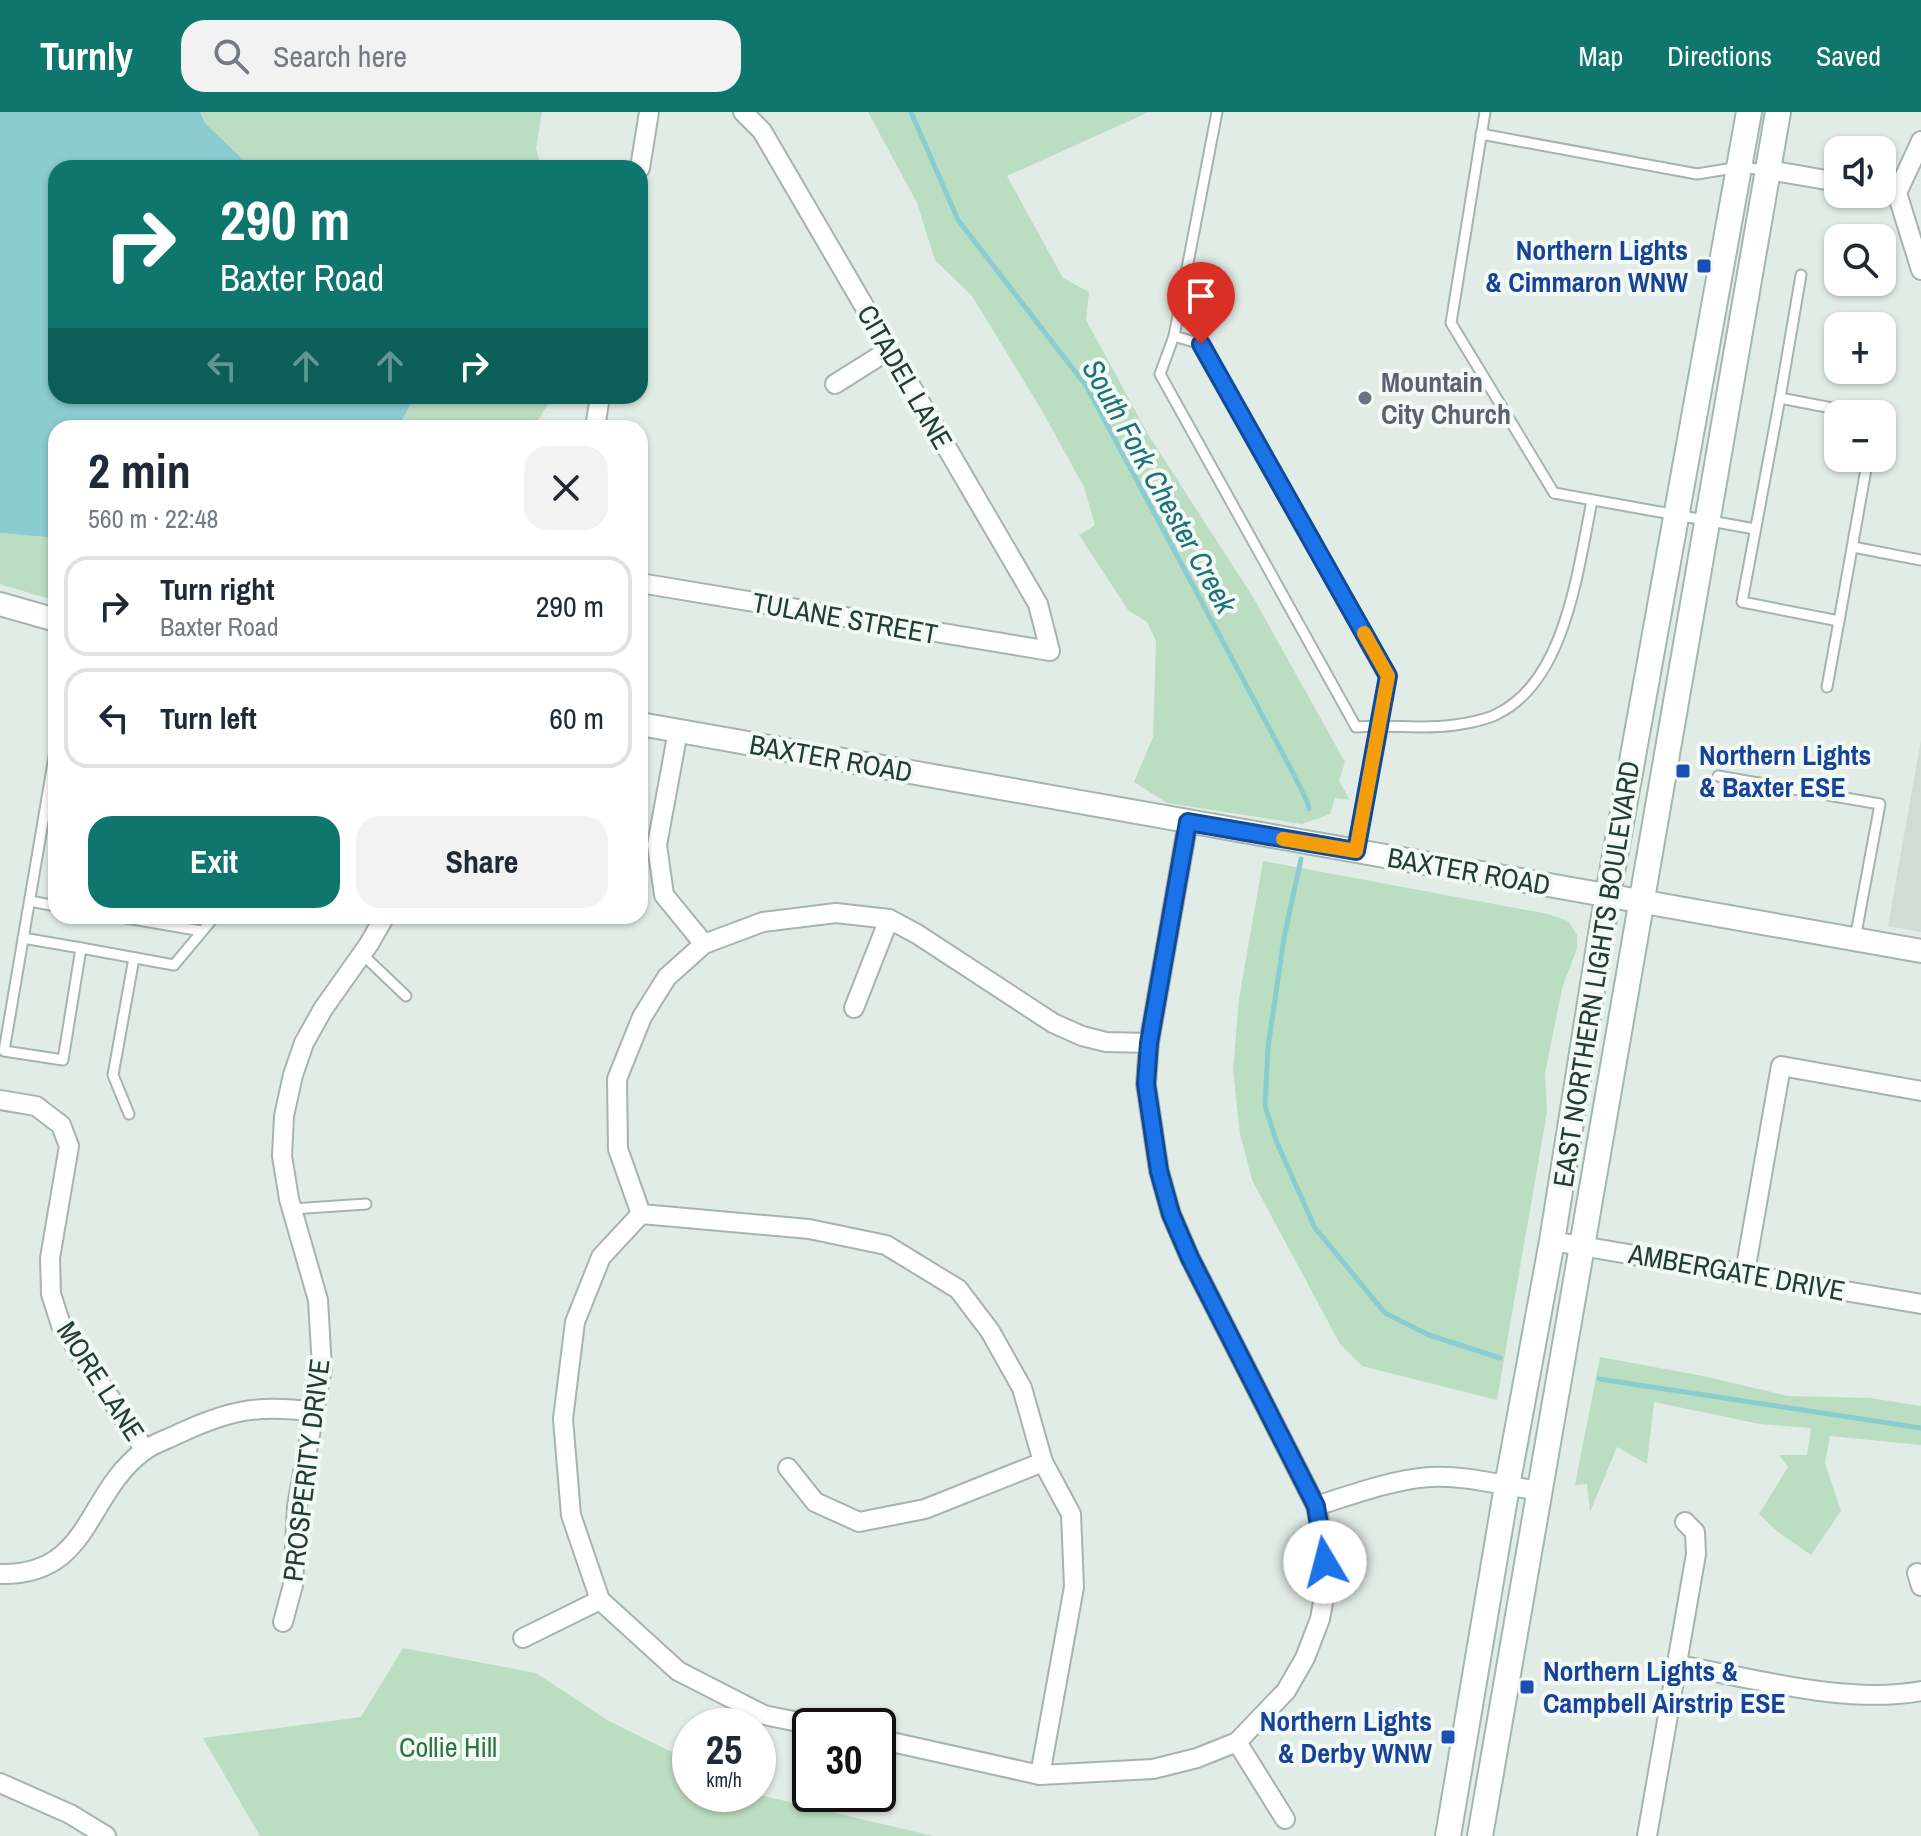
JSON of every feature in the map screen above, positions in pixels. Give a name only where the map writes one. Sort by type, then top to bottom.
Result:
[{"type":"main road","name":"EAST NORTHERN LIGHTS BOULEVARD","points":[[1448,1836],[1552,1241],[1608,895],[1749,112]]},
{"type":"main road","name":"EAST NORTHERN LIGHTS BOULEVARD","points":[[1480,1836],[1778,112]]},
{"type":"street","points":[[641,160],[649,112]]},
{"type":"street","name":"CITADEL LANE","points":[[743,112],[762,131],[1038,604],[1050,651]]},
{"type":"street","points":[[1896,181],[1921,141]]},
{"type":"street","points":[[1768,170],[1824,180]]},
{"type":"street","points":[[1896,206],[1921,270]]},
{"type":"street","points":[[835,384],[889,350]]},
{"type":"street","name":"TULANE STREET","points":[[648,584],[1050,651]]},
{"type":"street","points":[[0,604],[48,618]]},
{"type":"street","name":"BAXTER ROAD","points":[[648,725],[1921,951]]},
{"type":"street","points":[[678,731],[657,845],[664,895],[704,944]]},
{"type":"street","points":[[896,1743],[1040,1775],[1153,1769],[1197,1758],[1237,1742],[1286,1691],[1305,1658],[1320,1619],[1327,1580],[1316,1506],[1190,1258],[1171,1214],[1159,1171],[1146,1084],[1149,1043],[1188,822]]},
{"type":"street","points":[[641,1214],[618,1149],[617,1079],[642,1017],[667,977],[704,944],[763,922],[836,913],[889,919],[1053,1023],[1082,1036],[1106,1042],[1149,1043]]},
{"type":"street","points":[[854,1008],[889,919]]},
{"type":"street","name":"PROSPERITY DRIVE","points":[[283,1622],[293,1585],[297,1506],[322,1368],[318,1300],[292,1209],[282,1156],[284,1116],[304,1043],[380,924]]},
{"type":"street","points":[[1745,1272],[1781,1066],[1921,1091]]},
{"type":"street","name":"MORE LANE","points":[[0,1100],[36,1106],[61,1125],[69,1146],[50,1258],[51,1294],[61,1325],[145,1450]]},
{"type":"street","points":[[641,1214],[809,1229],[886,1245],[958,1289],[990,1331],[1022,1388],[1043,1462],[1071,1514],[1074,1587],[1040,1775]]},
{"type":"street","points":[[641,1214],[601,1257],[575,1322],[563,1419],[571,1515],[600,1600],[678,1671],[764,1715],[792,1721]]},
{"type":"street","name":"AMBERGATE DRIVE","points":[[1552,1241],[1921,1304]]},
{"type":"street","points":[[0,1574],[23,1575],[52,1565],[70,1549],[122,1473],[145,1450],[203,1422],[239,1411],[276,1407],[314,1412]]},
{"type":"street","points":[[788,1468],[815,1502],[859,1522],[925,1509],[1043,1462]]},
{"type":"street","points":[[1316,1506],[1401,1481],[1433,1477],[1470,1479],[1540,1491]]},
{"type":"street","points":[[1647,1836],[1696,1554],[1695,1532],[1685,1522]]},
{"type":"street","points":[[523,1638],[600,1600]]},
{"type":"street","points":[[1678,1665],[1840,1694],[1895,1696],[1921,1691]]},
{"type":"street","points":[[1237,1742],[1285,1819]]},
{"type":"street","points":[[0,1783],[70,1814],[106,1836]]},
{"type":"lane","points":[[1217,112],[1174,336],[1160,374],[1356,727],[1454,725],[1496,715],[1525,694],[1547,664],[1569,607],[1592,501]]},
{"type":"lane","points":[[1485,112],[1451,323],[1554,493],[1755,529]]},
{"type":"lane","points":[[1481,134],[1697,174],[1740,167],[1768,170]]},
{"type":"lane","points":[[1801,275],[1742,602],[1839,621]]},
{"type":"lane","points":[[1174,336],[1201,344],[1388,676],[1356,851]]},
{"type":"lane","points":[[1780,398],[1824,406]]},
{"type":"lane","points":[[1827,687],[1866,472]]},
{"type":"lane","points":[[1853,547],[1921,560]]},
{"type":"lane","points":[[1718,776],[1880,804],[1855,939]]},
{"type":"lane","points":[[48,793],[4,1051],[63,1060],[81,948]]},
{"type":"lane","points":[[30,901],[48,904]]},
{"type":"lane","points":[[161,924],[202,931]]},
{"type":"lane","points":[[23,938],[174,965],[208,924]]},
{"type":"lane","points":[[362,954],[406,996]]},
{"type":"lane","points":[[129,1114],[113,1075],[134,958]]},
{"type":"lane","points":[[292,1209],[366,1204]]},
{"type":"shaded area","points":[[1921,740],[1921,932],[1888,926]]},
{"type":"green space","points":[[200,112],[542,112],[536,149],[539,160],[244,160],[205,123]]},
{"type":"green space","points":[[868,112],[1149,112],[1007,176],[1063,278],[1089,292],[1086,320],[1149,436],[1253,597],[1345,762],[1339,781],[1350,800],[1335,798],[1330,814],[1302,824],[1167,803],[1134,782],[1153,737],[1156,641],[1147,622],[1128,610],[1079,535],[1095,525],[1084,487],[972,296],[935,260],[917,203]]},
{"type":"green space","points":[[411,404],[548,404],[538,420],[402,420]]},
{"type":"green space","points":[[0,533],[48,537],[48,599],[0,584]]},
{"type":"green space","points":[[1263,861],[1548,914],[1568,921],[1577,935],[1577,949],[1563,985],[1545,1073],[1547,1112],[1497,1400],[1362,1366],[1340,1344],[1252,1180],[1240,1134],[1233,1070],[1239,999]]},
{"type":"green space","points":[[1600,1357],[1788,1396],[1870,1398],[1921,1406],[1921,1445],[1830,1436],[1825,1463],[1841,1511],[1811,1555],[1759,1514],[1788,1467],[1779,1455],[1807,1455],[1811,1428],[1760,1424],[1654,1402],[1647,1464],[1617,1447],[1590,1512],[1587,1484],[1575,1485]]},
{"type":"green space","name":"Collie Hill","points":[[403,1648],[536,1673],[607,1720],[672,1752],[672,1812],[776,1812],[776,1799],[792,1803],[792,1812],[832,1812],[933,1836],[260,1836],[203,1738],[361,1717]]},
{"type":"water","points":[[0,112],[200,112],[205,123],[244,160],[48,160],[48,404],[411,404],[402,420],[48,420],[48,537],[0,533]]},
{"type":"waterway","name":"South Fork Chester Creek","points":[[911,112],[958,220],[1087,387],[1292,771],[1309,809]]},
{"type":"waterway","name":"South Fork Chester Creek","points":[[1301,859],[1284,938],[1268,1047],[1265,1106],[1277,1143],[1315,1228],[1385,1313],[1429,1335],[1500,1358]]},
{"type":"waterway","name":"South Fork Chester Creek","points":[[1599,1379],[1921,1428]]},
{"type":"slow traffic","points":[[1283,839],[1356,851],[1388,676],[1364,633]]},
{"type":"place","name":"Northern Lights & Cimmaron WNW","points":[[1704,266]]},
{"type":"place","name":"Mountain City Church","points":[[1365,398]]},
{"type":"place","name":"Northern Lights & Baxter ESE","points":[[1683,771]]},
{"type":"place","name":"Northern Lights & Campbell Airstrip ESE","points":[[1527,1687]]},
{"type":"place","name":"Northern Lights & Derby WNW","points":[[1448,1737]]},
{"type":"route","points":[[1201,344],[1388,676],[1356,851],[1188,822],[1149,1043],[1146,1084],[1159,1171],[1171,1214],[1190,1258],[1316,1506],[1325,1562]]}]
